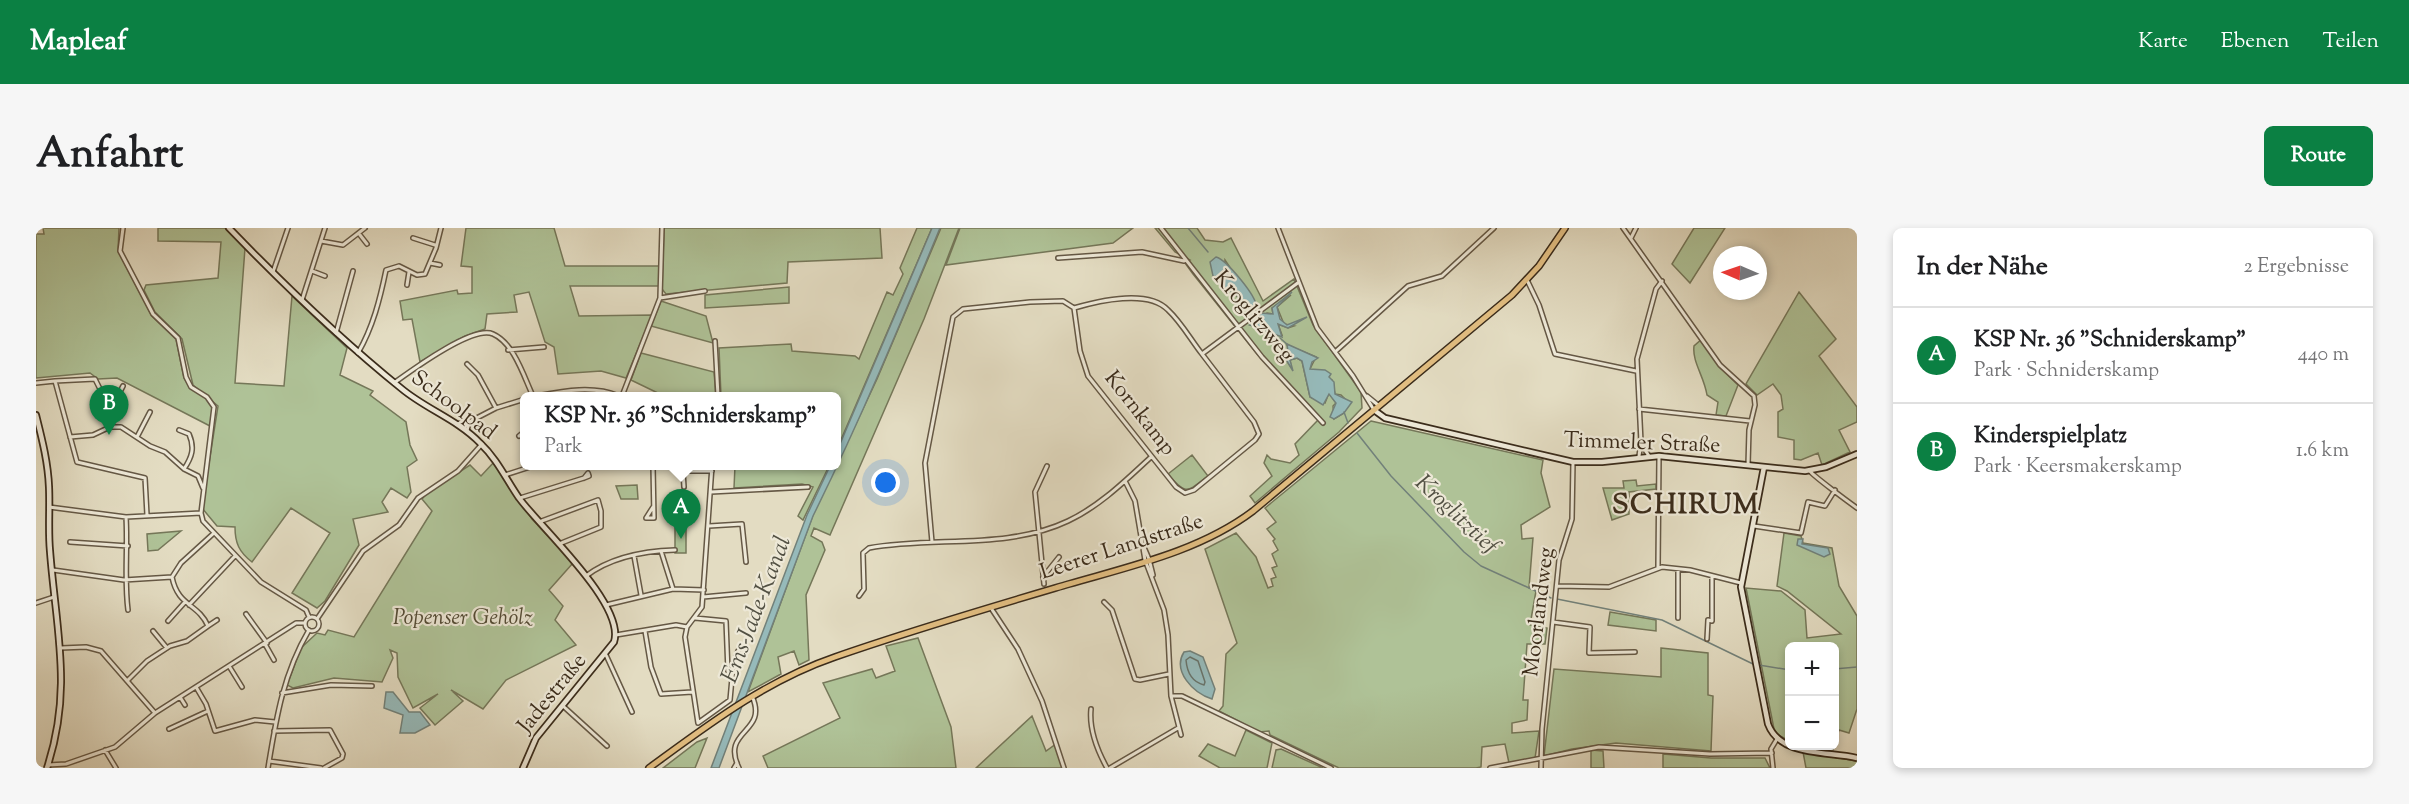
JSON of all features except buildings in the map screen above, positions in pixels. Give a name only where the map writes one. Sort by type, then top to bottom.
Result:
[{"type":"main road","name":"Leerer Landstraße","points":[[649,768],[751,696],[775,682],[835,657],[1202,542],[1231,527],[1527,280],[1565,228]]},
{"type":"street","points":[[123,228],[120,251],[153,314],[178,338],[190,387],[207,397],[214,407],[201,513],[214,533],[261,582],[306,610],[309,617]]},
{"type":"street","name":"Schoolpad","points":[[229,228],[301,302],[358,354],[425,407],[456,424],[482,444],[520,498],[586,576],[605,605],[616,635]]},
{"type":"street","points":[[273,274],[288,228]]},
{"type":"street","points":[[301,302],[325,228]]},
{"type":"street","points":[[321,241],[342,245],[360,235],[365,228]]},
{"type":"street","points":[[358,354],[368,336],[379,305],[386,270],[399,266],[417,275],[425,274],[441,228]]},
{"type":"street","points":[[622,392],[660,298],[662,228]]},
{"type":"street","name":"Kroglitzweg","points":[[1161,228],[1238,326],[1323,423]]},
{"type":"street","points":[[1278,228],[1317,328],[1376,408]]},
{"type":"street","points":[[1335,352],[1408,286],[1442,276],[1494,228]]},
{"type":"street","points":[[1623,228],[1720,364],[1753,394],[1755,405],[1750,421],[1748,465]]},
{"type":"street","points":[[1631,238],[1636,228]]},
{"type":"street","points":[[360,235],[367,244]]},
{"type":"street","points":[[413,238],[435,247]]},
{"type":"street","points":[[1058,258],[1143,252],[1186,261]]},
{"type":"street","points":[[430,263],[440,265]]},
{"type":"street","points":[[312,271],[325,276]]},
{"type":"street","points":[[336,334],[353,271]]},
{"type":"street","points":[[407,285],[410,272]]},
{"type":"street","points":[[1527,280],[1534,293],[1555,354],[1636,370]]},
{"type":"street","points":[[1639,456],[1641,442],[1636,370],[1640,342],[1656,289],[1662,281]]},
{"type":"street","points":[[1202,354],[1299,282]]},
{"type":"street","points":[[660,298],[705,291]]},
{"type":"street","name":"Kornkamp","points":[[1117,298],[1158,303],[1168,309],[1254,422],[1259,430],[1258,437],[1189,493],[1179,490],[1151,457],[1085,369],[1074,308],[1117,298]]},
{"type":"street","points":[[932,542],[925,463],[953,317],[963,309],[1030,302],[1063,301],[1074,308]]},
{"type":"street","points":[[394,383],[477,333],[495,335],[519,366],[533,392]]},
{"type":"street","points":[[715,341],[718,392]]},
{"type":"street","points":[[508,350],[544,346]]},
{"type":"street","points":[[467,364],[478,375],[496,408]]},
{"type":"street","points":[[36,382],[95,379],[100,389]]},
{"type":"street","points":[[55,381],[70,437],[80,463],[145,478],[147,515]]},
{"type":"street","points":[[110,427],[109,413],[123,386]]},
{"type":"street","points":[[565,392],[580,390],[592,392]]},
{"type":"street","points":[[456,424],[469,422],[496,408],[520,401]]},
{"type":"street","name":"Timmeler Straße","points":[[1376,408],[1391,418],[1573,462],[1602,462],[1639,456],[1659,456],[1809,470],[1826,467],[1857,454]]},
{"type":"street","points":[[1639,410],[1750,421]]},
{"type":"street","points":[[137,437],[150,412]]},
{"type":"street","points":[[36,415],[47,465],[52,570],[61,648],[61,715],[48,767],[66,764],[115,747],[155,713],[296,623],[305,623]]},
{"type":"street","points":[[466,431],[469,422]]},
{"type":"street","points":[[70,437],[93,435],[110,427],[121,427],[165,452],[184,469],[198,476],[204,490]]},
{"type":"street","points":[[179,430],[189,434],[194,444],[191,458],[184,469]]},
{"type":"street","points":[[1641,442],[1649,456]]},
{"type":"street","points":[[268,768],[275,722],[290,665],[309,630],[318,628],[317,619],[363,551],[399,525],[418,498],[464,466],[482,444]]},
{"type":"street","points":[[1658,568],[1659,456]]},
{"type":"street","points":[[859,597],[864,589],[862,560],[866,550],[876,546],[1039,532],[1079,515],[1125,481],[1151,457]]},
{"type":"street","name":"Moorlandweg","points":[[1541,768],[1559,560],[1572,519],[1573,462]]},
{"type":"street","points":[[1044,584],[1035,492],[1047,466]]},
{"type":"street","points":[[1764,466],[1754,526],[1741,582],[1768,724],[1777,740],[1791,747],[1857,758]]},
{"type":"street","points":[[505,475],[520,470]]},
{"type":"street","points":[[653,470],[653,507]]},
{"type":"street","points":[[1809,470],[1814,477],[1857,508]]},
{"type":"street","points":[[684,487],[683,471],[712,471],[702,607],[687,627],[685,637],[696,720],[701,722],[730,700],[733,667],[738,651]]},
{"type":"street","points":[[520,498],[584,478]]},
{"type":"street","points":[[1125,481],[1135,501],[1142,544],[1167,624],[1171,696],[1181,735]]},
{"type":"street","points":[[711,492],[808,487]]},
{"type":"street","points":[[1754,526],[1802,533],[1808,502],[1825,506],[1835,490]]},
{"type":"street","points":[[539,522],[598,501],[601,511],[601,527],[559,544]]},
{"type":"street","points":[[49,507],[126,517],[201,513]]},
{"type":"street","points":[[126,517],[128,546],[124,580],[128,610]]},
{"type":"street","points":[[709,526],[742,524],[746,562]]},
{"type":"street","points":[[208,626],[175,592],[172,577],[181,563],[214,533]]},
{"type":"street","points":[[70,542],[128,546]]},
{"type":"street","points":[[661,550],[673,589]]},
{"type":"street","points":[[586,576],[603,565],[661,550],[675,550]]},
{"type":"street","points":[[189,605],[236,555]]},
{"type":"street","points":[[634,556],[642,595]]},
{"type":"street","points":[[1043,577],[1059,557]]},
{"type":"street","points":[[1557,586],[1609,587],[1658,568],[1678,568],[1741,582]]},
{"type":"street","points":[[1678,568],[1678,618]]},
{"type":"street","points":[[52,570],[124,580],[172,577]]},
{"type":"street","points":[[1707,639],[1708,620],[1712,621],[1712,576]]},
{"type":"street","points":[[605,605],[673,589],[704,590]]},
{"type":"street","points":[[703,597],[746,593]]},
{"type":"street","points":[[36,603],[56,597]]},
{"type":"street","points":[[168,621],[185,602]]},
{"type":"street","points":[[1104,602],[1112,610],[1135,679],[1145,680],[1170,674]]},
{"type":"street","points":[[991,608],[1018,649],[1038,692],[1064,768]]},
{"type":"street","points":[[246,614],[266,643],[274,660]]},
{"type":"street","points":[[309,617],[317,619]]},
{"type":"street","points":[[305,623],[309,617]]},
{"type":"street","points":[[695,618],[726,621],[728,672]]},
{"type":"street","points":[[127,681],[147,661],[167,648],[187,641],[217,620]]},
{"type":"street","points":[[1553,622],[1590,627],[1589,653],[1635,652]]},
{"type":"street","points":[[305,623],[309,630]]},
{"type":"street","points":[[616,635],[676,626],[687,627]]},
{"type":"street","points":[[153,631],[167,648]]},
{"type":"street","points":[[645,631],[651,667],[661,694],[692,692]]},
{"type":"street","name":"Jadestraße","points":[[523,768],[527,754],[536,738],[606,655],[616,635]]},
{"type":"street","points":[[61,648],[86,647],[101,651],[155,713]]},
{"type":"street","points":[[606,655],[632,712]]},
{"type":"street","points":[[229,666],[242,687]]},
{"type":"street","points":[[282,693],[331,685],[372,686]]},
{"type":"street","points":[[196,687],[215,730],[255,720],[275,722]]},
{"type":"street","points":[[740,768],[733,752],[734,745],[752,725],[755,717],[751,696]]},
{"type":"street","points":[[1171,696],[1182,696],[1331,768]]},
{"type":"street","points":[[180,697],[185,705]]},
{"type":"street","points":[[563,706],[607,746]]},
{"type":"street","points":[[1091,709],[1092,731],[1109,768],[1178,728]]},
{"type":"street","points":[[169,729],[208,711]]},
{"type":"street","points":[[269,761],[322,768],[342,758],[343,754],[330,730],[274,731]]},
{"type":"street","points":[[1773,768],[1772,746],[1777,740]]},
{"type":"street","points":[[1490,768],[1599,747],[1710,754],[1772,753]]},
{"type":"street","points":[[105,750],[116,768]]},
{"type":"street","points":[[734,768],[737,763]]},
{"type":"green space","points":[[43,228],[119,228],[118,251],[152,316],[176,339],[184,378],[190,388],[206,398],[213,407],[210,426],[117,378],[98,379],[90,373],[36,378],[36,234],[44,234]]},
{"type":"green space","points":[[158,228],[226,228],[245,248],[235,383],[284,386],[292,296],[347,348],[340,375],[373,391],[370,395],[406,422],[410,445],[417,460],[407,467],[411,492],[407,498],[391,488],[382,502],[388,512],[353,519],[359,545],[325,601],[317,608],[292,593],[330,533],[291,508],[252,562],[239,547],[235,527],[217,526],[202,508],[218,406],[193,385],[182,339],[155,312],[144,290],[146,285],[218,278],[221,242],[158,241]]},
{"type":"green space","points":[[466,228],[554,228],[565,266],[659,266],[659,286],[570,286],[579,316],[652,315],[626,378],[601,371],[558,374],[554,347],[545,342],[529,292],[514,295],[517,312],[487,314],[485,329],[465,336],[420,362],[412,319],[403,320],[400,301],[457,290],[458,294],[472,293],[472,267],[461,266]]},
{"type":"green space","points":[[664,228],[880,228],[882,258],[788,262],[787,283],[666,294],[662,289]]},
{"type":"green space","points":[[917,228],[932,228],[841,440],[841,392],[721,392],[719,348],[791,344],[792,351],[855,356],[859,359],[887,292],[893,295],[903,274],[900,268]]},
{"type":"green space","points":[[941,228],[959,228],[924,319],[830,535],[814,528],[811,536],[822,542],[825,550],[806,595],[809,660],[799,665],[794,651],[778,657],[781,674],[748,692],[813,515],[834,470],[841,470],[841,456],[877,379]]},
{"type":"green space","points":[[960,228],[1133,228],[1113,243],[946,265]]},
{"type":"green space","points":[[1155,228],[1197,228],[1205,240],[1223,242],[1231,238],[1263,301],[1294,279],[1313,325],[1361,392],[1362,408],[1339,432],[1255,503],[1250,496],[1272,476],[1264,463],[1267,455],[1271,459],[1290,463],[1299,455],[1295,444],[1318,420],[1257,354],[1193,274],[1185,263],[1190,260],[1175,252]],"holes":[[[1225,260],[1256,307],[1245,307],[1236,295],[1224,286]],[[1291,295],[1277,307],[1284,324],[1294,326],[1288,328],[1278,324],[1282,335],[1250,325],[1267,313],[1273,314],[1272,308]],[[1287,345],[1316,357],[1310,369],[1332,380],[1335,394],[1341,395],[1348,402],[1344,413],[1334,419],[1333,406],[1336,403],[1329,393],[1325,403],[1310,397],[1302,361],[1297,358],[1290,360],[1291,367],[1285,358],[1289,348]]]},
{"type":"green space","points":[[1694,228],[1725,228],[1690,283],[1672,264]]},
{"type":"green space","points":[[789,287],[789,303],[705,308],[705,295]]},
{"type":"green space","points":[[1799,292],[1836,339],[1819,356],[1857,407],[1857,422],[1839,430],[1850,452],[1822,465],[1818,453],[1801,460],[1794,459],[1794,440],[1778,437],[1778,412],[1783,409],[1781,395],[1773,384],[1757,395],[1746,384]]},
{"type":"green space","points":[[661,301],[706,316],[713,343],[651,326]]},
{"type":"green space","points":[[1702,339],[1719,366],[1738,385],[1726,416],[1716,415],[1718,402],[1707,395],[1696,364],[1694,346]]},
{"type":"green space","points":[[641,353],[714,372],[716,392],[656,392],[631,380]]},
{"type":"green space","points":[[1371,421],[1543,460],[1541,473],[1550,507],[1521,525],[1522,539],[1533,538],[1529,588],[1536,591],[1530,625],[1547,628],[1545,644],[1527,644],[1523,700],[1528,700],[1527,720],[1512,723],[1512,733],[1539,731],[1535,758],[1509,763],[1505,744],[1482,747],[1481,767],[1476,768],[1339,768],[1270,735],[1269,731],[1259,732],[1219,711],[1223,706],[1226,654],[1237,643],[1205,549],[1236,533],[1256,557],[1268,588],[1273,586],[1271,579],[1276,577],[1272,568],[1277,566],[1272,554],[1278,550],[1273,541],[1275,539],[1267,529],[1276,522],[1265,508]]},
{"type":"green space","points":[[1192,455],[1208,476],[1195,486],[1183,489],[1168,474]]},
{"type":"green space","name":"Popenser Gehölz","points":[[495,461],[532,519],[573,563],[549,590],[563,606],[555,620],[576,645],[506,680],[483,709],[451,690],[463,701],[435,725],[420,708],[438,694],[413,708],[398,677],[397,653],[390,650],[393,658],[382,682],[334,678],[293,688],[287,685],[301,648],[317,633],[325,635],[328,630],[354,637],[432,511],[422,499],[427,493],[470,465],[481,476]]},
{"type":"green space","points":[[735,470],[827,470],[803,520],[798,516],[813,487],[802,484],[734,488]]},
{"type":"green space","points":[[1636,480],[1637,486],[1656,484],[1656,489],[1629,492],[1629,514],[1612,520],[1603,488],[1624,488],[1623,481]]},
{"type":"green space","points":[[637,485],[638,499],[621,499],[616,486]]},
{"type":"green space","points":[[686,526],[686,553],[675,553],[675,528]]},
{"type":"green space","points":[[181,531],[158,550],[148,551],[147,534]]},
{"type":"green space","points":[[1784,533],[1801,536],[1803,543],[1832,548],[1839,586],[1857,616],[1857,709],[1849,733],[1839,730],[1839,642],[1785,642],[1785,739],[1774,729],[1746,588],[1781,591],[1805,610],[1807,638],[1841,634],[1787,591],[1777,586]]},
{"type":"green space","points":[[1610,612],[1656,620],[1656,631],[1608,625]]},
{"type":"green space","points":[[918,638],[951,727],[956,768],[768,768],[763,756],[840,718],[823,683],[872,669],[876,678],[895,671],[886,646]]},
{"type":"green space","points":[[1661,648],[1708,653],[1708,695],[1713,696],[1711,751],[1616,743],[1572,749],[1544,756],[1554,669],[1661,677]]},
{"type":"green space","points":[[1032,716],[1046,751],[1056,744],[1063,768],[976,768]]},
{"type":"green space","points":[[1246,730],[1272,743],[1267,768],[1220,768],[1199,756],[1208,744],[1235,756]]},
{"type":"green space","points":[[707,738],[695,768],[663,768],[697,742]]},
{"type":"green space","points":[[1281,749],[1323,768],[1272,768],[1276,750]]},
{"type":"green space","points":[[1591,750],[1603,751],[1604,768],[1591,768]]},
{"type":"green space","points":[[1803,752],[1857,761],[1857,768],[1806,768]]},
{"type":"green space","points":[[1663,754],[1711,758],[1765,758],[1770,768],[1663,768]]},
{"type":"water","points":[[932,228],[940,228],[895,337],[841,457],[841,442]]},
{"type":"water","points":[[1216,257],[1241,280],[1252,296],[1256,307],[1245,307],[1237,295],[1224,288],[1223,279],[1213,276],[1210,262]]},
{"type":"water","points":[[1292,292],[1277,307],[1280,319],[1287,325],[1307,317],[1288,328],[1278,324],[1282,337],[1250,325],[1258,322],[1257,317],[1261,313],[1273,314],[1272,308]]},
{"type":"water","points":[[1287,344],[1318,358],[1312,362],[1310,369],[1325,370],[1331,374],[1329,377],[1334,382],[1335,394],[1352,402],[1344,413],[1334,419],[1330,417],[1336,403],[1329,394],[1323,405],[1310,397],[1302,361],[1297,358],[1290,360],[1293,371],[1285,358],[1280,357],[1288,352]]},
{"type":"water","points":[[828,470],[835,470],[813,516],[719,768],[711,768],[807,515]]},
{"type":"water","points":[[1798,539],[1803,539],[1802,544],[1828,548],[1830,554],[1824,557],[1797,545]]},
{"type":"water","points":[[1190,651],[1203,657],[1215,689],[1212,699],[1192,687],[1183,674],[1181,659],[1184,652]]},
{"type":"water","points":[[386,692],[393,692],[409,712],[420,712],[430,725],[415,733],[400,733],[403,715],[384,708]]},
{"type":"waterway","name":"Kroglitztief","points":[[1188,228],[1208,252]]},
{"type":"waterway","name":"Kroglitztief","points":[[1280,338],[1288,345]]},
{"type":"waterway","name":"Kroglitztief","points":[[1344,412],[1348,423]]},
{"type":"waterway","name":"Kroglitztief","points":[[1357,433],[1391,476],[1464,552],[1481,566],[1551,598]]},
{"type":"waterway","name":"Kroglitztief","points":[[1557,599],[1662,620],[1753,664]]},
{"type":"waterway","name":"Kroglitztief","points":[[1759,665],[1785,669]]},
{"type":"waterway","name":"Kroglitztief","points":[[1839,669],[1857,667]]},
{"type":"place","name":"Kinderspielplatz","points":[[109,435]]},
{"type":"place","name":"KSP Nr. 36 \"Schniderskamp\"","points":[[681,539]]},
{"type":"district","name":"SCHIRUM","points":[[1686,506]]},
{"type":"water label","name":"Ems-Jade-Kanal","points":[[757,610]]}]
